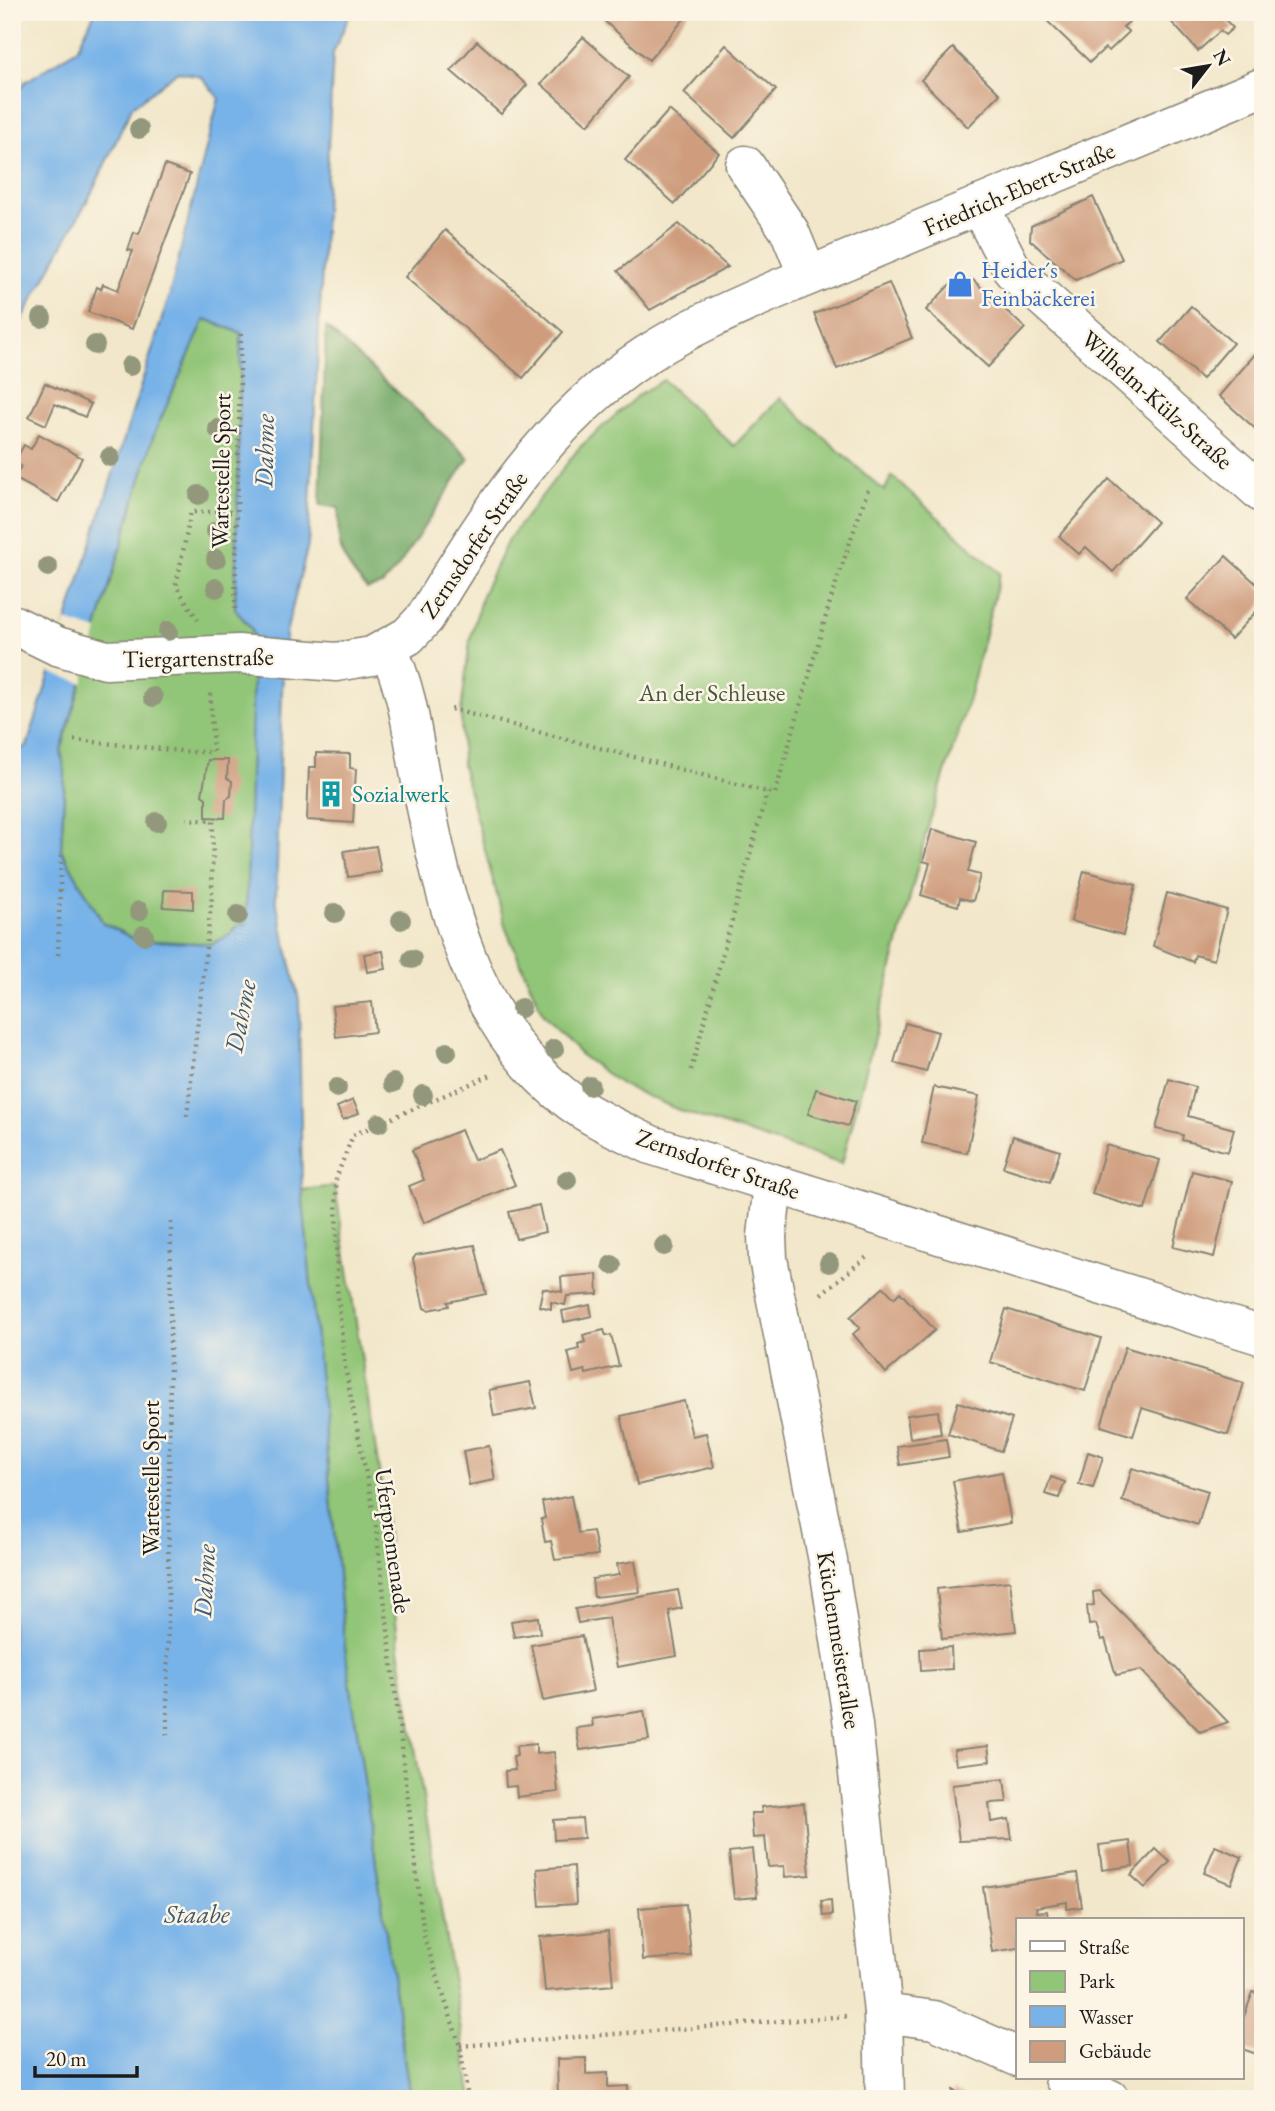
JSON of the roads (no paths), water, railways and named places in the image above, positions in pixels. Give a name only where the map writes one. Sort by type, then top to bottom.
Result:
[{"type":"street","name":"Friedrich-Ebert-Straße","points":[[792,283],[1263,88]]},
{"type":"street","points":[[745,165],[790,232],[792,283]]},
{"type":"street","name":"Wilhelm-Külz-Straße","points":[[979,205],[1013,271],[1263,494]]},
{"type":"street","name":"Zernsdorfer Straße","points":[[792,283],[707,320],[646,355],[601,388],[555,434],[505,491],[425,618],[408,636],[387,648],[398,673],[428,819],[476,981],[497,1020],[523,1058],[572,1102],[651,1145],[1263,1336]]},
{"type":"street","name":"Tiergartenstraße","points":[[12,624],[74,651],[122,660],[238,654],[351,661],[387,648]]},
{"type":"street","name":"Küchenmeisterallee","points":[[773,1185],[767,1236],[768,1259],[831,1575],[854,1738],[883,2013],[885,2099]]},
{"type":"street","points":[[883,2013],[933,2020],[1016,2056]]},
{"type":"street","points":[[1067,2080],[1110,2099]]},
{"type":"water","name":"Staabe","points":[[95,12],[351,12],[333,53],[308,545],[286,633],[276,900],[299,1000],[302,1190],[345,1648],[410,2099],[12,2099],[12,767],[17,750],[27,746],[165,309],[219,98],[201,77],[178,71],[132,107],[92,192],[12,338],[12,99],[25,82],[77,49]],"holes":[[[205,319],[241,333],[235,609],[251,628],[254,638],[246,924],[238,925],[231,934],[212,944],[136,940],[103,923],[61,850],[65,773],[61,751],[154,434]]]},
{"type":"place","name":"Heider´s Feinbäckerei","points":[[960,284]]},
{"type":"place","name":"Sozialwerk","points":[[331,794]]},
{"type":"water label","name":"Dahme","points":[[264,451]]},
{"type":"water label","name":"Dahme","points":[[240,1016]]},
{"type":"water label","name":"Dahme","points":[[204,1581]]},
{"type":"park label","name":"An der Schleuse","points":[[712,693]]}]
